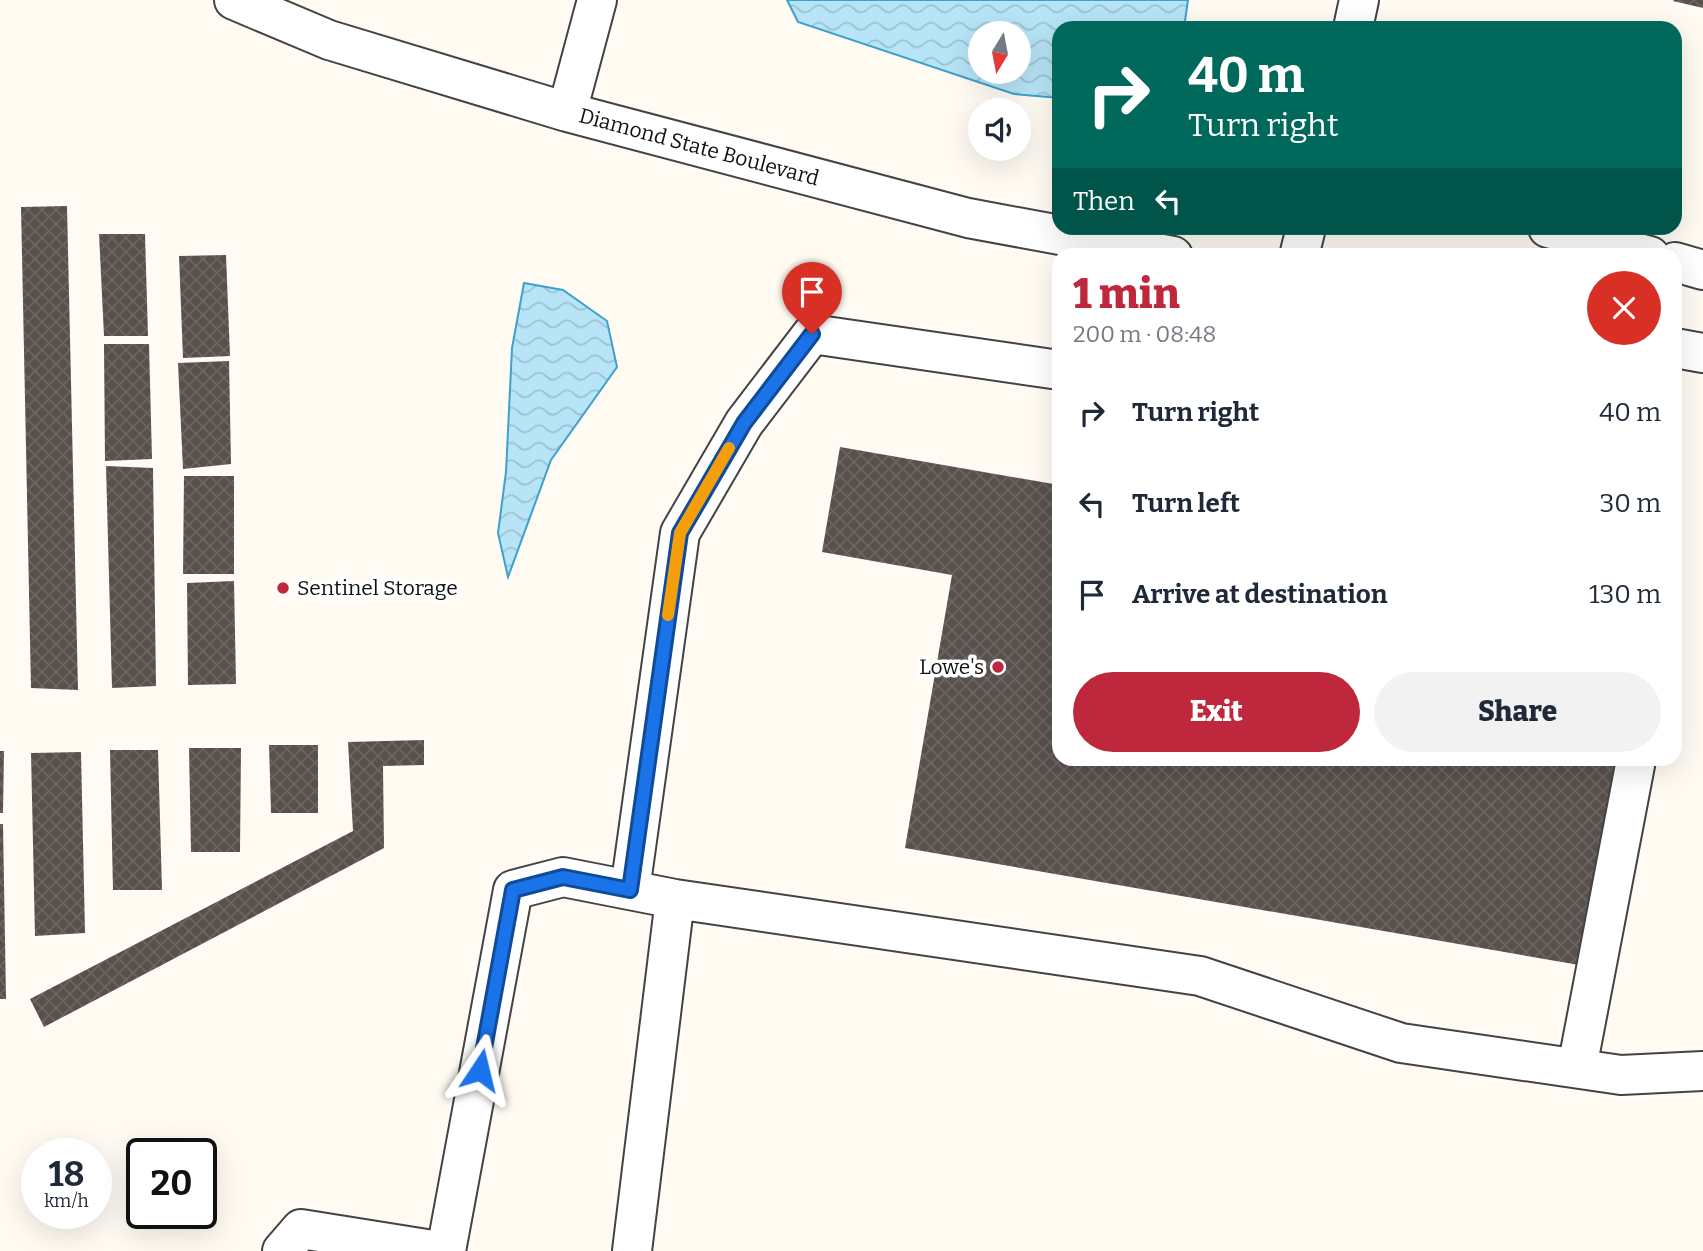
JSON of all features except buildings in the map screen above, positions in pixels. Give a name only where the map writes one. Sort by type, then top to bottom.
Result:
[{"type":"street","name":"Diamond State Boulevard","points":[[234,0],[329,40],[567,112],[968,218],[1052,233]]},
{"type":"street","points":[[567,112],[597,0]]},
{"type":"street","points":[[1354,21],[1359,0]]},
{"type":"street","name":"Diamond State Boulevard","points":[[1060,235],[1131,248]]},
{"type":"street","points":[[1574,235],[1621,248]]},
{"type":"street","points":[[1682,264],[1703,270]]},
{"type":"street","points":[[630,890],[680,533],[744,423],[812,334],[1052,369]]},
{"type":"street","points":[[1682,349],[1703,353]]},
{"type":"street","points":[[1577,1068],[1635,766]]},
{"type":"street","points":[[446,1251],[513,890],[563,877],[675,899],[1200,976],[1401,1043],[1621,1074],[1703,1071]]},
{"type":"street","points":[[632,1251],[675,899]]},
{"type":"street","points":[[282,1251],[301,1229],[439,1251]]},
{"type":"water","points":[[787,0],[1188,0],[1185,21],[1052,21],[1052,97],[1014,94],[984,84],[1031,84],[1031,21],[968,21],[968,79],[798,22]]},
{"type":"water","points":[[524,283],[563,290],[607,321],[617,367],[551,460],[508,577],[498,533],[506,472],[512,348]]},
{"type":"slow traffic","points":[[668,615],[680,533],[729,448]]},
{"type":"place","name":"Sentinel Storage","points":[[283,588]]},
{"type":"place","name":"Lowe's","points":[[998,667]]},
{"type":"route","points":[[480,1070],[513,890],[563,877],[630,890],[680,533],[744,423],[812,334]]}]
